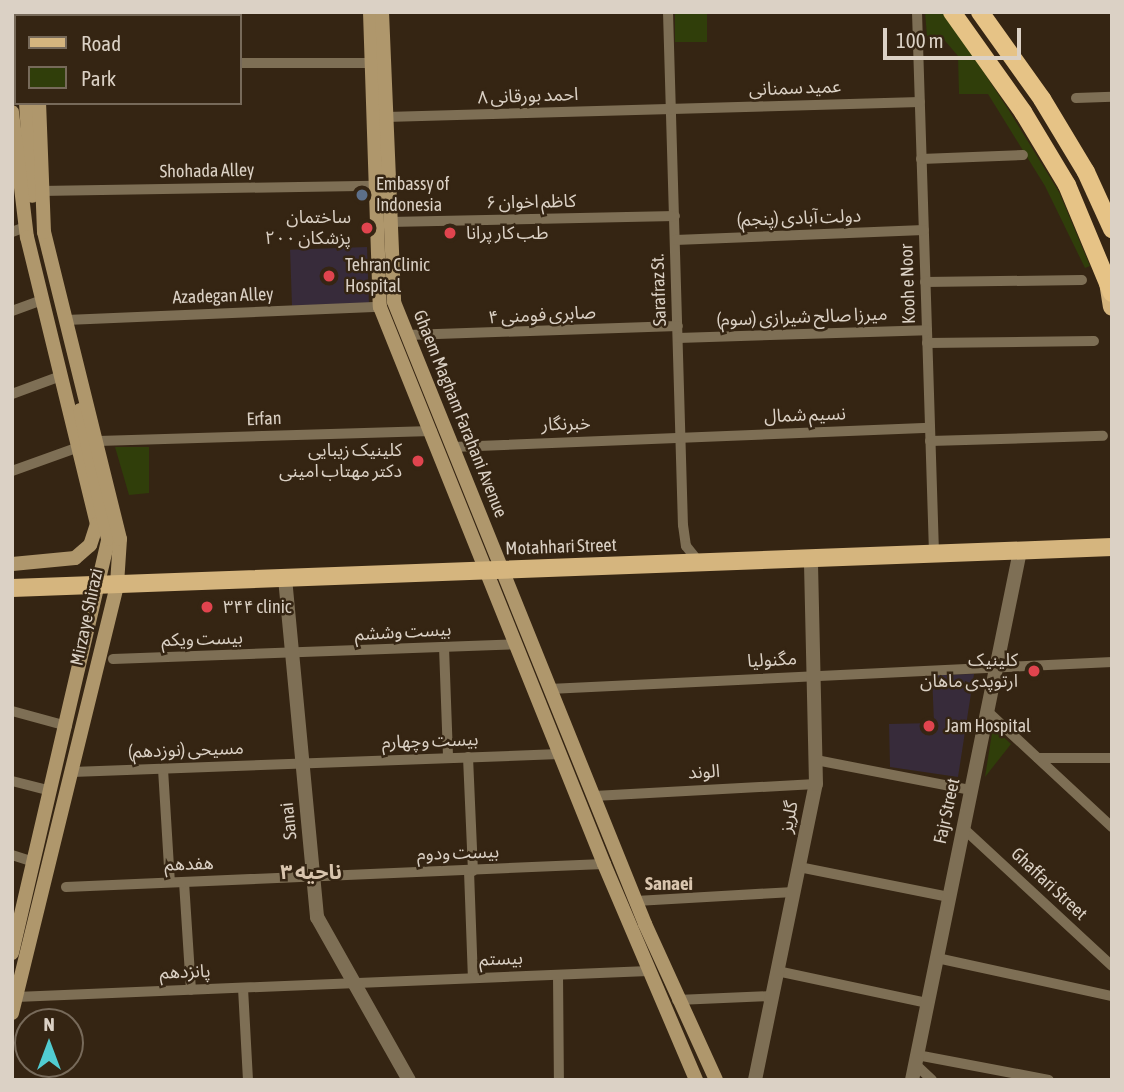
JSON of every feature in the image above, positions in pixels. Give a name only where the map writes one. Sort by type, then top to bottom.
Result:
[{"type":"highway","points":[[952,12],[1023,112],[1067,185],[1110,288]]},
{"type":"highway","points":[[980,12],[1048,109],[1086,172],[1112,229]]},
{"type":"main road","name":"Ghaem Magham Farahani Avenue","points":[[370,12],[380,307],[432,431],[549,689],[677,1000],[716,1080]]},
{"type":"main road","name":"Ghaem Magham Farahani Avenue","points":[[382,12],[391,287],[453,447],[495,570],[516,644],[648,971],[696,1080]]},
{"type":"main road","name":"Mirzaye Shirazi","points":[[12,953],[66,726],[108,584],[108,528],[35,234],[26,105]]},
{"type":"main road","name":"Mirzaye Shirazi","points":[[12,1013],[72,772],[119,527],[44,232],[40,191],[39,105]]},
{"type":"main road","name":"Mirzaye Shirazi","points":[[12,111],[19,229],[42,300],[97,524],[90,545],[68,561],[12,564]]},
{"type":"main road","points":[[1110,288],[1112,307]]},
{"type":"main road","name":"Motahhari Street","points":[[12,588],[1112,547]]},
{"type":"street","name":"Sarafraz St.","points":[[668,12],[684,538],[699,562]]},
{"type":"street","name":"Kooh e Noor","points":[[917,12],[934,554]]},
{"type":"street","points":[[242,63],[372,63]]},
{"type":"street","points":[[1076,98],[1112,97]]},
{"type":"street","name":"عمید سمنانی","points":[[671,109],[920,102]]},
{"type":"street","name":"احمد بورقانی ۸","points":[[386,117],[671,109]]},
{"type":"street","points":[[921,159],[1023,155]]},
{"type":"street","name":"Shohada Alley","points":[[40,191],[375,186]]},
{"type":"street","name":"کاظم اخوان ۶","points":[[389,222],[674,216]]},
{"type":"street","name":"دولت آبادی (پنجم)","points":[[675,240],[924,230]]},
{"type":"street","points":[[925,282],[1082,280]]},
{"type":"street","points":[[12,311],[42,300]]},
{"type":"street","name":"Azadegan Alley","points":[[66,320],[380,307]]},
{"type":"street","name":"میرزا صالح شیرازی (سوم)","points":[[678,332],[927,330]]},
{"type":"street","name":"صابری فومنی ۴","points":[[408,335],[678,332]]},
{"type":"street","points":[[927,343],[1094,341]]},
{"type":"street","points":[[12,394],[61,376]]},
{"type":"street","name":"نسیم شمال","points":[[681,437],[930,428]]},
{"type":"street","name":"Erfan","points":[[98,441],[432,431]]},
{"type":"street","points":[[930,441],[1103,436]]},
{"type":"street","name":"خبرنگار","points":[[453,447],[681,437]]},
{"type":"street","points":[[12,471],[79,447]]},
{"type":"street","name":"Fajr Street","points":[[912,1080],[1020,551]]},
{"type":"street","name":"گلریز","points":[[756,1080],[816,784],[811,558]]},
{"type":"street","name":"Sanai","points":[[285,578],[317,917],[409,1080]]},
{"type":"street","name":"بیست وششم","points":[[292,654],[516,644]]},
{"type":"street","points":[[444,647],[448,758]]},
{"type":"street","name":"بیست ویکم","points":[[113,659],[292,654]]},
{"type":"street","name":"مگنولیا","points":[[549,689],[1112,662]]},
{"type":"street","points":[[987,710],[1112,827]]},
{"type":"street","points":[[12,711],[66,726]]},
{"type":"street","name":"بیست وچهارم","points":[[302,764],[560,754]]},
{"type":"street","points":[[468,757],[473,978]]},
{"type":"street","points":[[1038,758],[1112,758]]},
{"type":"street","points":[[816,760],[971,790]]},
{"type":"street","name":"مسیحی (نوزدهم)","points":[[72,772],[302,764]]},
{"type":"street","points":[[163,769],[170,883]]},
{"type":"street","points":[[12,781],[51,791]]},
{"type":"street","name":"الوند","points":[[594,796],[816,784]]},
{"type":"street","name":"Ghaffari Street","points":[[963,828],[1112,965]]},
{"type":"street","points":[[12,855],[34,862]]},
{"type":"street","name":"بیست ودوم","points":[[313,877],[604,864]]},
{"type":"street","points":[[799,867],[949,897]]},
{"type":"street","name":"هفدهم","points":[[66,887],[313,877]]},
{"type":"street","points":[[184,882],[191,990]]},
{"type":"street","points":[[636,901],[794,892]]},
{"type":"street","points":[[937,958],[1112,996]]},
{"type":"street","name":"بیستم","points":[[355,983],[648,971]]},
{"type":"street","points":[[777,971],[928,1003]]},
{"type":"street","points":[[558,975],[559,1080]]},
{"type":"street","name":"پانزدهم","points":[[16,997],[355,983]]},
{"type":"street","points":[[243,988],[248,1080]]},
{"type":"street","points":[[677,1000],[772,996]]},
{"type":"street","points":[[916,1060],[932,1080]]},
{"type":"street","points":[[916,1060],[1048,1080]]},
{"type":"shaded area","name":"Tehran Clinic Hospital","points":[[367,247],[369,303],[292,306],[290,250]]},
{"type":"shaded area","name":"Jam Hospital","points":[[974,674],[958,777],[890,767],[889,724],[934,723],[932,675]]},
{"type":"green space","points":[[675,12],[707,12],[707,42],[675,42]]},
{"type":"green space","points":[[925,12],[944,12],[1008,109],[1059,192],[1090,266],[1085,268],[1045,186],[988,94],[959,94],[958,56],[940,35],[927,36]]},
{"type":"green space","points":[[115,447],[149,447],[149,493],[129,495]]},
{"type":"green space","points":[[993,727],[1011,744],[985,777]]},
{"type":"place","name":"Embassy of Indonesia","points":[[362,195]]},
{"type":"place","name":"ساختمان پزشکان ۲۰۰","points":[[367,228]]},
{"type":"place","name":"طب کار پرانا","points":[[450,233]]},
{"type":"place","name":"Tehran Clinic Hospital","points":[[329,276]]},
{"type":"place","name":"کلینیک زیبایی دکتر مهتاب امینی","points":[[418,461]]},
{"type":"place","name":"۳۴۴ clinic","points":[[207,607]]},
{"type":"place","name":"کلینیک ارتوپدی ماهان","points":[[1034,671]]},
{"type":"place","name":"Jam Hospital","points":[[929,726]]},
{"type":"district","name":"ناحیه ۳","points":[[311,871]]},
{"type":"district","name":"Sanaei","points":[[669,884]]}]
